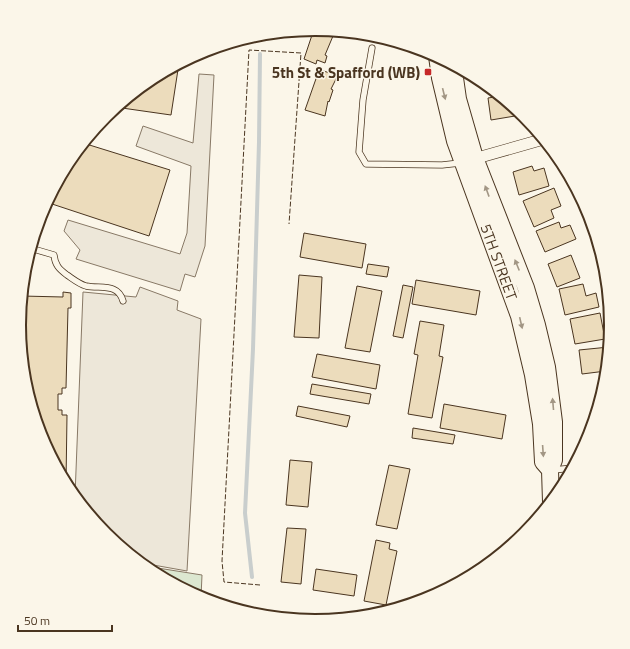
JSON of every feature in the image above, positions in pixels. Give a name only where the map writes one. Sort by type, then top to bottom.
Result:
[{"type":"main road","name":"5TH STREET","points":[[438,63],[455,141],[469,160]]},
{"type":"main road","name":"5TH STREET","points":[[454,71],[469,160],[519,316],[533,375],[541,424],[543,462],[550,470],[551,491]]},
{"type":"street","points":[[469,160],[537,141]]},
{"type":"lane","points":[[372,48],[363,100],[359,152],[366,164],[442,165],[469,160]]},
{"type":"lane","points":[[36,250],[54,255],[55,264],[59,269],[80,284],[116,289],[121,294],[123,301]]},
{"type":"lane","points":[[550,470],[565,469]]},
{"type":"green space","points":[[159,568],[202,575],[201,591]]},
{"type":"shaded area","points":[[199,74],[214,75],[205,246],[195,277],[185,274],[180,291],[76,259],[80,250],[64,231],[68,220],[180,254],[187,233],[191,166],[136,146],[143,126],[193,143]]},
{"type":"shaded area","points":[[140,287],[178,301],[177,310],[201,319],[187,571],[154,565],[139,554],[111,529],[75,486],[83,292],[136,297]]},
{"type":"building","points":[[312,36],[333,36],[325,55],[327,56],[325,63],[317,60],[316,64],[304,59]]},
{"type":"building","points":[[331,68],[335,69],[333,74],[336,75],[336,79],[331,89],[333,90],[329,102],[328,101],[325,116],[305,110],[318,73],[320,70],[330,73]]},
{"type":"building","points":[[178,70],[171,115],[123,108],[154,84]]},
{"type":"building","points":[[494,97],[515,116],[491,120],[488,98]]},
{"type":"building","points":[[89,145],[170,170],[149,236],[53,204],[65,180]]},
{"type":"building","points":[[532,166],[534,171],[544,168],[549,186],[519,195],[513,172]]},
{"type":"building","points":[[554,188],[561,206],[551,210],[554,218],[534,227],[523,201]]},
{"type":"building","points":[[559,222],[561,228],[570,225],[576,239],[545,252],[536,231]]},
{"type":"building","points":[[304,233],[366,244],[362,268],[300,257]]},
{"type":"building","points":[[571,255],[580,278],[557,287],[548,264]]},
{"type":"building","points":[[368,264],[389,267],[387,277],[366,274]]},
{"type":"building","points":[[299,275],[322,277],[319,338],[294,337]]},
{"type":"building","points":[[416,280],[480,291],[476,315],[412,304]]},
{"type":"building","points":[[583,284],[586,296],[596,293],[599,307],[565,315],[559,289]]},
{"type":"building","points":[[403,285],[413,287],[403,338],[393,336]]},
{"type":"building","points":[[357,286],[382,291],[370,352],[345,348]]},
{"type":"building","points":[[63,292],[71,293],[71,308],[68,308],[66,388],[62,388],[62,394],[58,394],[58,410],[62,410],[62,415],[67,415],[66,471],[48,435],[36,399],[28,362],[26,324],[28,296],[63,297]]},
{"type":"building","points":[[600,313],[604,332],[603,339],[575,344],[570,319]]},
{"type":"building","points":[[420,321],[444,325],[439,356],[443,357],[432,418],[408,414],[418,355],[414,354]]},
{"type":"building","points":[[603,348],[600,372],[582,374],[579,350]]},
{"type":"building","points":[[317,354],[380,365],[376,389],[312,377]]},
{"type":"building","points":[[312,384],[371,394],[369,404],[310,394]]},
{"type":"building","points":[[444,404],[506,415],[502,439],[440,428]]},
{"type":"building","points":[[298,406],[350,416],[347,427],[296,416]]},
{"type":"building","points":[[413,428],[455,435],[453,444],[412,438]]},
{"type":"building","points":[[290,460],[312,462],[308,507],[286,505]]},
{"type":"building","points":[[389,465],[410,469],[397,529],[376,525]]},
{"type":"building","points":[[287,528],[306,529],[301,584],[281,582]]},
{"type":"building","points":[[376,540],[390,543],[389,549],[397,551],[386,605],[364,601]]},
{"type":"building","points":[[316,569],[357,575],[354,596],[313,590]]},
{"type":"waterway","points":[[252,577],[245,513],[253,349],[260,54]]},
{"type":"fence","points":[[260,585],[224,582],[222,561],[249,50],[301,53],[289,224]]},
{"type":"place","name":"5th St & Spafford (WB)","points":[[428,72]]}]
